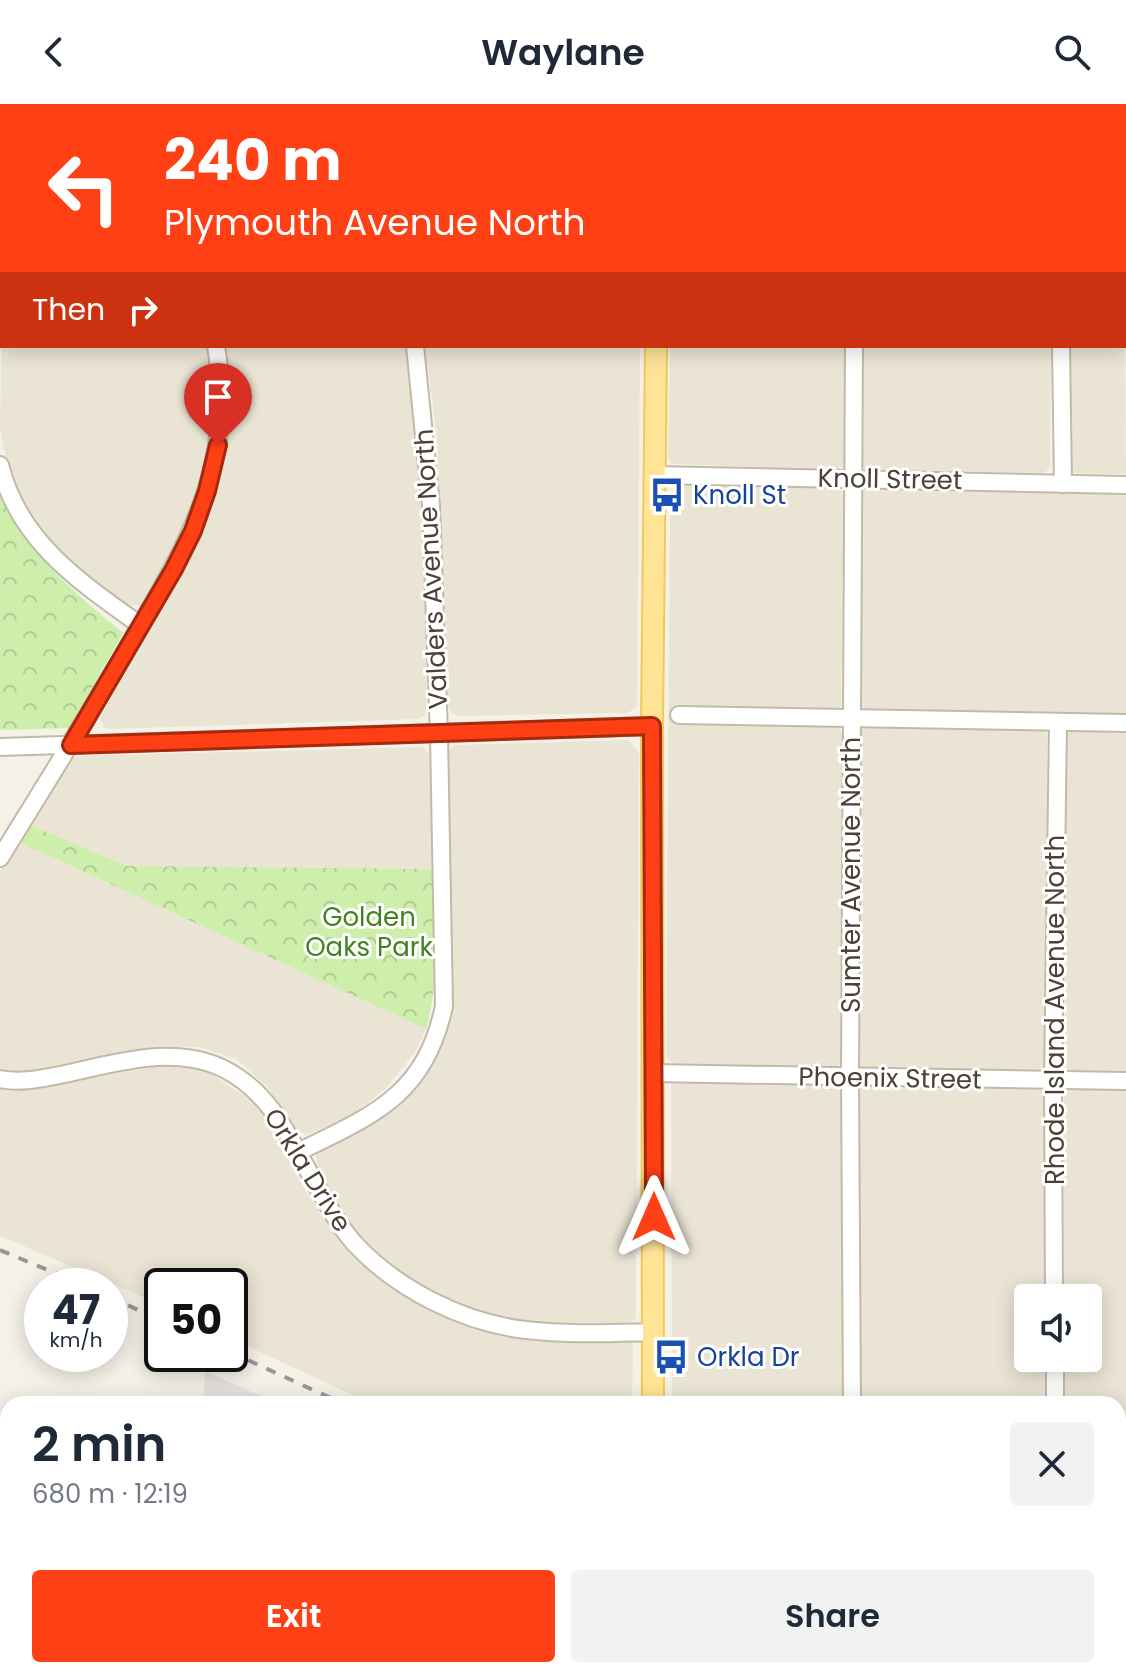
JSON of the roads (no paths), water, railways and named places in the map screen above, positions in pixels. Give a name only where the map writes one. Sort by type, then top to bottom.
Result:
[{"type":"main road","points":[[653,1396],[652,726],[656,348]]},
{"type":"street","points":[[0,858],[71,745],[193,531],[218,445],[222,400],[216,348]]},
{"type":"street","name":"Valders Avenue North","points":[[298,1152],[387,1104],[408,1084],[426,1061],[438,1035],[444,1006],[431,505],[415,348]]},
{"type":"street","name":"Sumter Avenue North","points":[[852,1396],[850,1077],[854,348]]},
{"type":"street","points":[[1061,348],[1063,484]]},
{"type":"street","points":[[0,465],[14,504],[32,535],[57,563],[140,625]]},
{"type":"street","name":"Knoll Street","points":[[654,475],[1126,485]]},
{"type":"street","points":[[679,715],[1126,723]]},
{"type":"street","name":"Rhode Island Avenue North","points":[[1054,1284],[1053,1080],[1058,723]]},
{"type":"street","points":[[0,747],[652,726]]},
{"type":"street","name":"Orkla Drive","points":[[0,1079],[16,1082],[38,1079],[148,1057],[176,1056],[225,1069],[247,1083],[267,1102],[332,1213],[356,1245],[428,1298],[487,1323],[525,1330],[654,1332]]},
{"type":"street","name":"Phoenix Street","points":[[653,1073],[1126,1081]]},
{"type":"street","points":[[1055,1372],[1055,1396]]},
{"type":"railway","points":[[0,1250],[43,1268]]},
{"type":"railway","points":[[128,1305],[144,1313]]},
{"type":"railway","points":[[248,1360],[326,1396]]},
{"type":"place","name":"Knoll St","points":[[667,495]]},
{"type":"place","name":"Orkla Dr","points":[[671,1357]]},
{"type":"park label","name":"Golden Oaks Park","points":[[369,932]]}]
